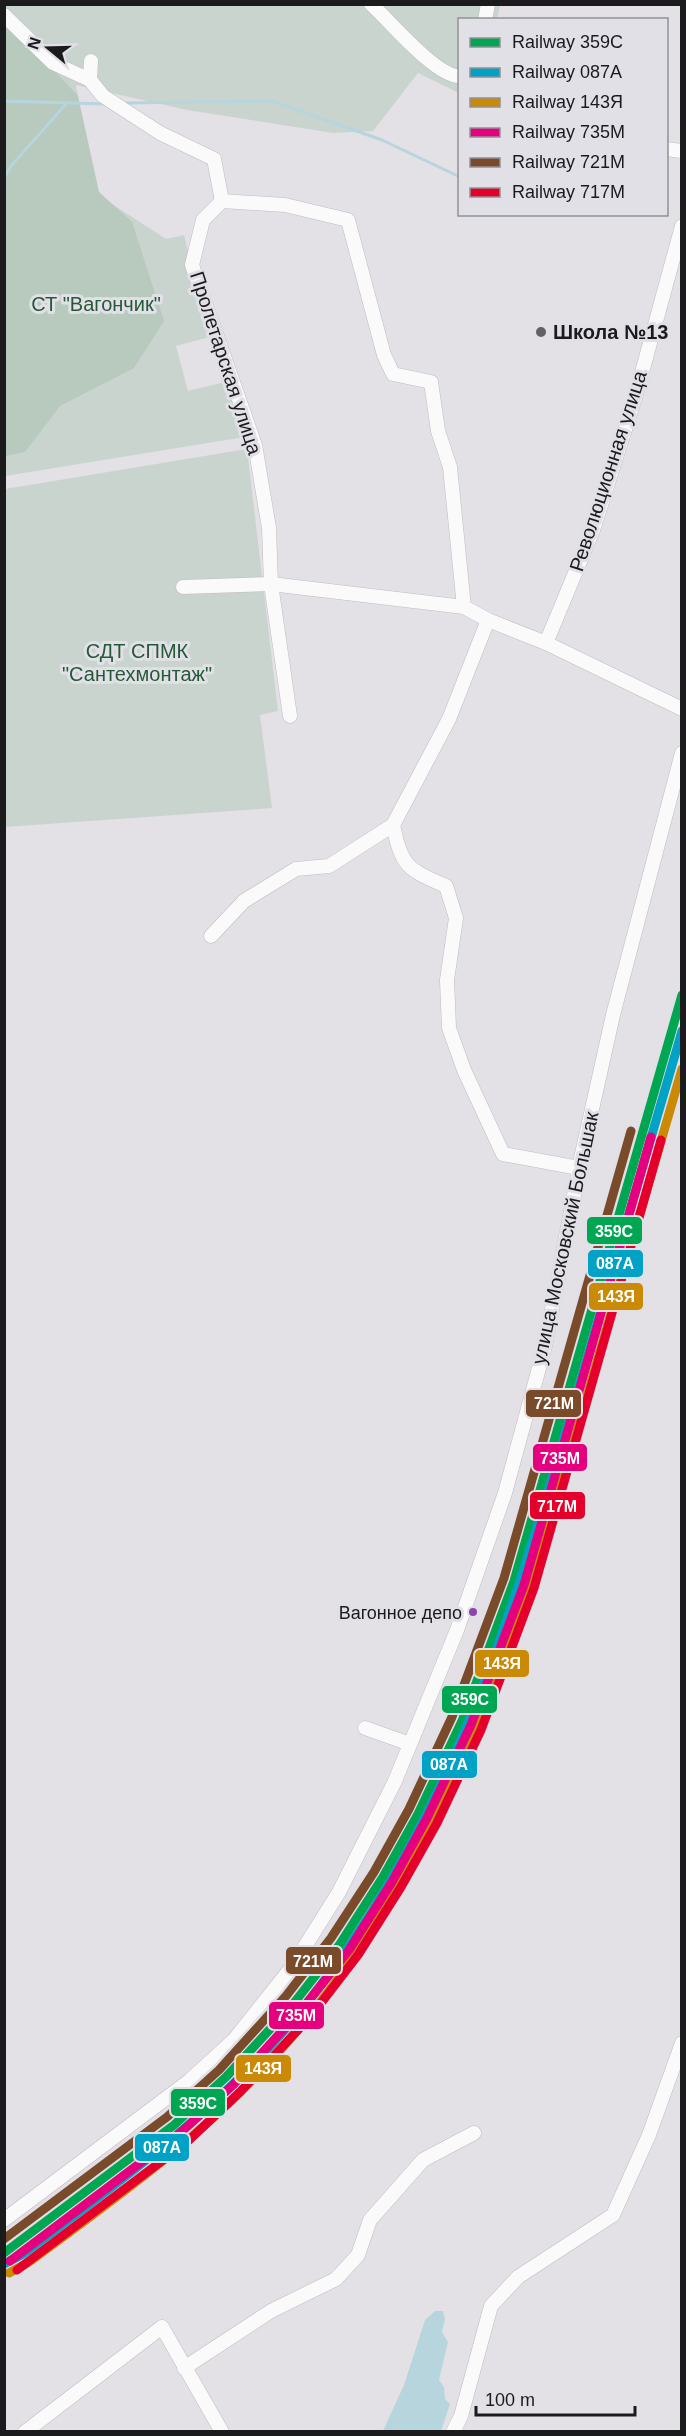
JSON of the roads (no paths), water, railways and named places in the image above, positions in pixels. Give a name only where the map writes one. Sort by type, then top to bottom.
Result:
[{"type":"street","points":[[378,6],[390,24],[438,66],[453,76],[458,75]]},
{"type":"street","points":[[4,15],[53,63],[90,80],[103,96],[160,133],[214,159],[222,201],[285,205],[348,220],[384,355],[393,374],[431,382],[438,430],[450,467],[464,607]]},
{"type":"street","points":[[90,80],[91,61]]},
{"type":"street","name":"Пролетарская улица","points":[[222,201],[203,220],[192,265],[255,446],[269,528],[271,584],[291,716]]},
{"type":"street","name":"Революционная улица","points":[[546,643],[596,519],[635,398],[681,226]]},
{"type":"street","points":[[183,587],[271,584],[464,607],[489,620],[546,643],[681,709]]},
{"type":"street","points":[[211,936],[244,901],[296,869],[329,866],[393,825],[449,719],[489,620]]},
{"type":"street","name":"улица Московский Большак","points":[[4,2220],[189,2081],[234,2040],[292,1967],[339,1892],[395,1781],[457,1630],[505,1493],[545,1346],[579,1168],[613,1015],[681,753]]},
{"type":"street","points":[[393,825],[400,857],[417,874],[446,886],[456,918],[447,980],[449,1028],[464,1070],[503,1154],[579,1168]]},
{"type":"street","points":[[365,1728],[410,1744]]},
{"type":"street","points":[[453,2432],[461,2416],[491,2306],[518,2277],[613,2215],[649,2135],[681,2043]]},
{"type":"street","points":[[184,2368],[272,2311],[336,2279],[358,2255],[370,2220],[423,2160],[474,2133]]},
{"type":"street","points":[[25,2432],[162,2327],[222,2432]]},
{"type":"water","points":[[435,2311],[443,2311],[445,2319],[442,2332],[448,2342],[439,2380],[444,2387],[445,2399],[450,2404],[441,2431],[383,2431],[404,2385],[425,2320]]},
{"type":"waterway","points":[[4,101],[105,104]]},
{"type":"waterway","points":[[123,103],[272,101],[382,140],[458,176]]},
{"type":"waterway","points":[[4,178],[11,166],[66,104]]},
{"type":"rail line","name":"359С","points":[[4,2253],[174,2125],[226,2077],[294,2003],[340,1944],[383,1877],[418,1814],[462,1721],[514,1581],[682,995]]},
{"type":"rail line","name":"087А","points":[[4,2264],[23,2254],[129,2174],[228,2089],[289,2025],[342,1957],[388,1886],[428,1812],[462,1737],[493,1659],[545,1499],[682,1031]]},
{"type":"rail line","name":"143Я","points":[[9,2273],[29,2262],[94,2214],[189,2139],[276,2055],[334,1984],[384,1911],[427,1836],[464,1759],[496,1680],[525,1598],[578,1427],[682,1069]]},
{"type":"rail line","name":"721М","points":[[4,2239],[167,2117],[219,2070],[286,1996],[331,1938],[374,1872],[409,1809],[452,1717],[504,1578],[631,1131]]},
{"type":"rail line","name":"735М","points":[[10,2261],[180,2133],[233,2085],[302,2009],[349,1950],[392,1882],[427,1818],[471,1725],[524,1585],[651,1137]]},
{"type":"rail line","name":"717М","points":[[17,2270],[187,2142],[240,2092],[311,2016],[358,1955],[401,1887],[437,1823],[481,1730],[534,1588],[661,1140]]},
{"type":"place","name":"Школа №13","points":[[541,332]]},
{"type":"place","name":"Вагонное депо","points":[[473,1612]]},
{"type":"park label","name":"СТ \"Вагончик\"","points":[[96,304]]},
{"type":"park label","name":"СДТ СПМК \"Сантехмонтаж\"","points":[[137,662]]}]
